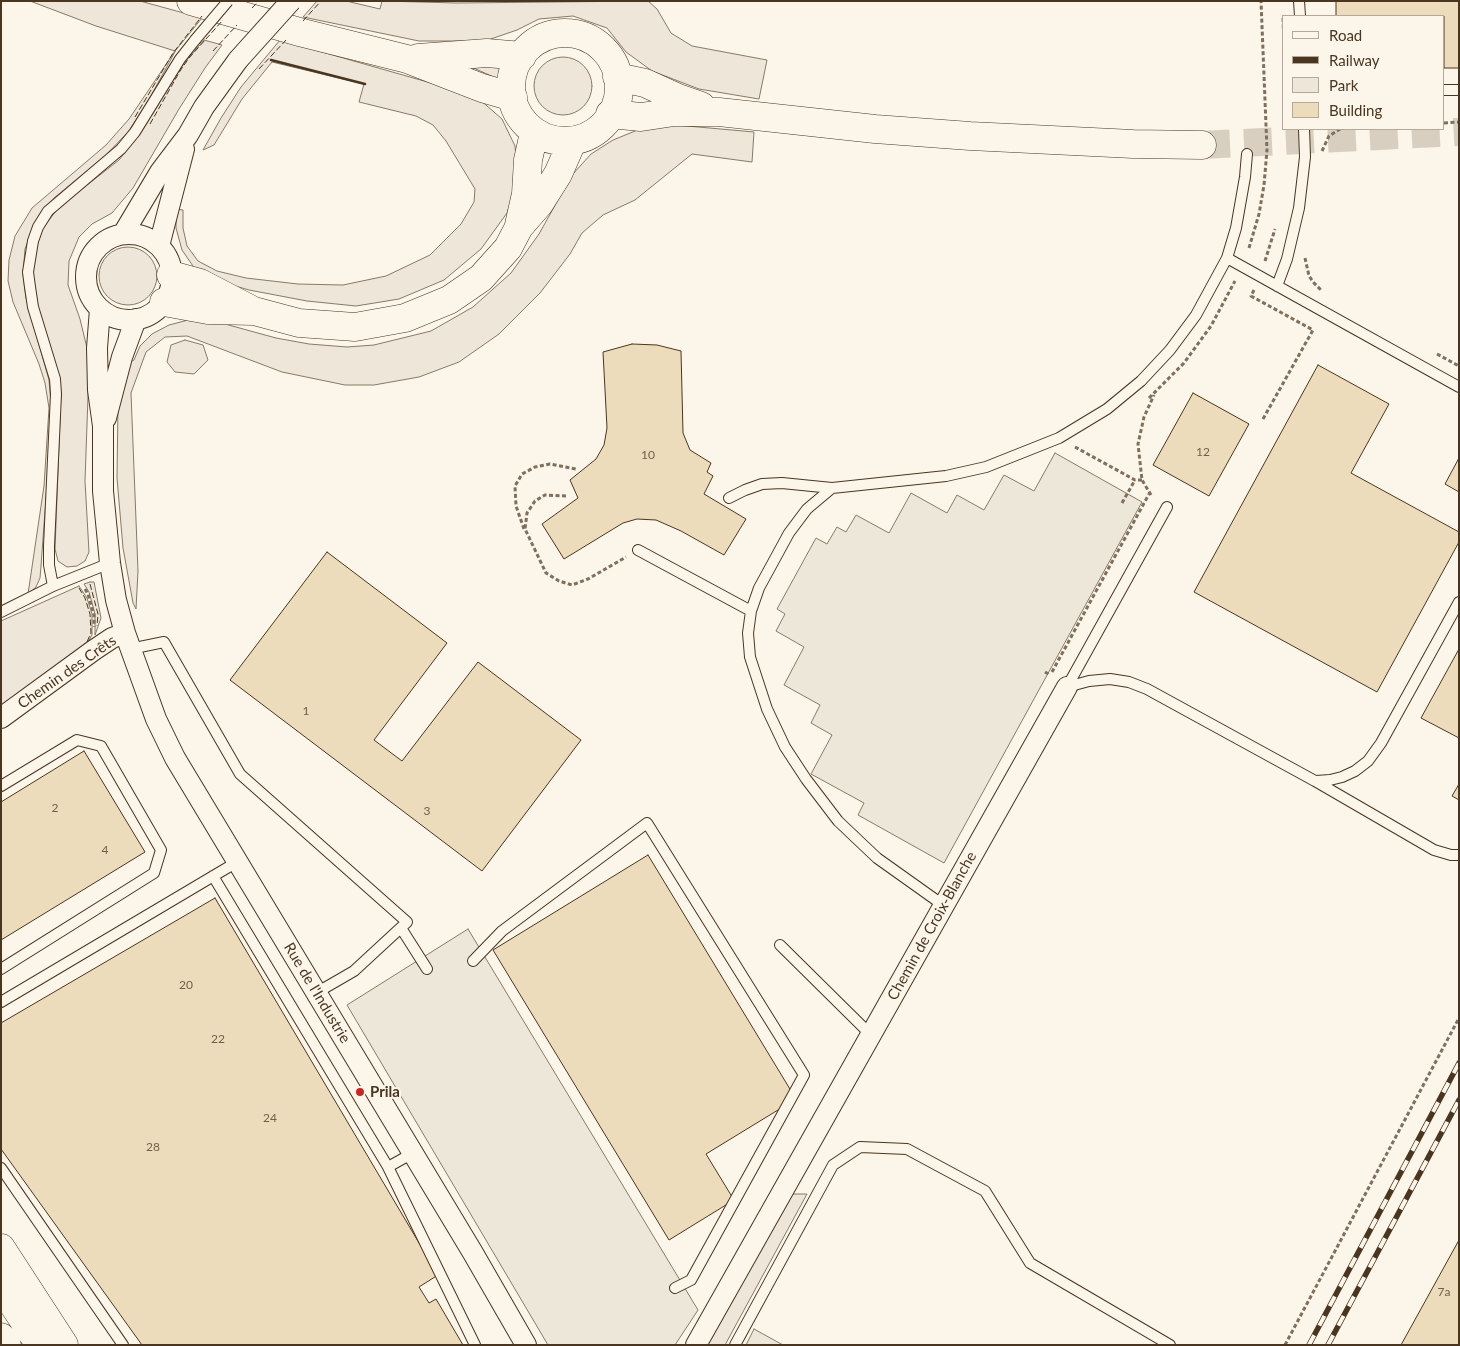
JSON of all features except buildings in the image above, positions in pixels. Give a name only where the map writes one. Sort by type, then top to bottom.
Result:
[{"type":"highway","points":[[191,1],[303,33],[407,59],[482,88],[512,97]]},
{"type":"highway","points":[[552,34],[570,34],[590,39],[605,50],[613,61],[617,77],[616,96],[610,114],[604,124],[594,132],[572,142],[560,142],[534,133],[524,125],[516,112],[512,97],[515,70],[522,56],[533,43],[552,34]]},
{"type":"highway","points":[[407,59],[487,53],[522,56]]},
{"type":"highway","points":[[617,77],[645,83],[678,98],[719,112]]},
{"type":"highway","points":[[610,114],[640,117],[674,112],[719,112],[875,129],[970,136],[1133,144],[1202,145]]},
{"type":"highway","points":[[519,227],[526,194],[528,160],[534,133]]},
{"type":"highway","points":[[172,275],[200,283],[254,311],[299,323],[356,327],[405,318],[449,300],[481,278],[508,248],[519,227],[539,204],[554,182],[572,142]]},
{"type":"highway","points":[[164,302],[208,310],[254,311]]},
{"type":"highway","points":[[1,1248],[64,1345]]},
{"type":"highway","points":[[1,1286],[40,1345]]},
{"type":"highway","points":[[1,1337],[7,1345]]},
{"type":"street","points":[[123,234],[160,172],[188,135],[204,106],[238,60],[290,1]]},
{"type":"street","points":[[159,246],[175,177],[188,135]]},
{"type":"street","points":[[123,234],[142,236],[159,246],[168,259],[172,275],[170,289],[164,302],[148,315],[136,320],[117,318],[100,309],[88,292],[86,279],[88,265],[94,252],[100,245],[115,236],[123,234]]},
{"type":"street","name":"Chemin des Crêts","points":[[1,718],[112,638],[127,641],[116,600],[110,563],[103,491],[103,426],[97,348],[100,309]]},
{"type":"street","name":"Chemin des Crêts","points":[[103,426],[122,357],[136,320]]},
{"type":"street","name":"Rue de l'Industrie","points":[[127,641],[165,740],[473,1253],[526,1345]]},
{"type":"street","name":"Chemin de Croix-Blanche","points":[[696,1345],[1067,686]]},
{"type":"lane","points":[[52,586],[48,565],[56,394],[54,379],[33,307],[28,272],[33,241],[38,227],[48,211],[121,149],[135,132],[180,59],[228,1]]},
{"type":"lane","points":[[1299,1],[1300,15]]},
{"type":"lane","points":[[1445,90],[1459,90]]},
{"type":"lane","points":[[1277,286],[1287,259],[1299,208],[1305,157],[1304,130]]},
{"type":"lane","points":[[729,498],[762,484],[782,483],[832,488],[954,474],[986,467],[1059,438],[1107,408],[1141,381],[1170,350],[1196,315],[1227,258],[1236,228],[1247,154]]},
{"type":"lane","points":[[1227,258],[1459,387]]},
{"type":"lane","points":[[832,488],[807,509],[789,533],[759,588],[751,611],[748,633],[750,656],[756,679],[778,732],[806,780],[838,821],[877,858],[943,906]]},
{"type":"lane","name":"Chemin de Croix-Blanche","points":[[1067,686],[1167,507]]},
{"type":"lane","points":[[638,550],[751,611]]},
{"type":"lane","points":[[1,612],[52,586],[110,563]]},
{"type":"lane","points":[[1315,781],[1342,777],[1355,771],[1368,761],[1381,743],[1459,602]]},
{"type":"lane","points":[[127,641],[164,642],[240,774],[407,922],[354,971],[316,993]]},
{"type":"lane","points":[[1067,686],[1110,679],[1129,682],[1147,689],[1315,781],[1434,850],[1451,855],[1459,855]]},
{"type":"lane","points":[[1,786],[77,740],[101,746],[161,850],[154,873],[1,969]]},
{"type":"lane","points":[[473,961],[502,931],[647,823],[804,1076],[691,1280],[675,1288]]},
{"type":"lane","points":[[1,1002],[237,862]]},
{"type":"lane","points":[[213,876],[388,1168],[475,1345]]},
{"type":"lane","points":[[401,928],[427,969]]},
{"type":"lane","points":[[780,945],[871,1035]]},
{"type":"lane","points":[[734,1345],[833,1164],[860,1147],[907,1149],[985,1192],[1030,1263],[1170,1345]]},
{"type":"lane","points":[[388,1168],[413,1153]]},
{"type":"lane","points":[[1,1168],[123,1345]]},
{"type":"path","points":[[1242,266],[1259,214],[1266,158],[1261,1]]},
{"type":"path","points":[[1283,10],[1283,15]]},
{"type":"path","points":[[1445,123],[1459,122]]},
{"type":"path","points":[[1322,158],[1325,143],[1329,136],[1338,130]]},
{"type":"path","points":[[1263,419],[1332,297],[1321,290],[1309,276],[1305,258],[1306,250]]},
{"type":"path","points":[[1433,352],[1459,366]]},
{"type":"path","points":[[1154,394],[1144,416],[1139,438],[1138,456],[1142,480],[1150,494],[1167,507]]},
{"type":"path","points":[[1059,438],[1135,480],[1142,480]]},
{"type":"path","points":[[576,469],[550,464],[535,467],[522,474],[515,486],[516,506],[524,529],[546,573],[559,581],[572,585],[588,579],[638,550]]},
{"type":"path","points":[[1122,503],[1135,480]]},
{"type":"path","points":[[524,529],[527,513],[535,501],[545,495],[566,496]]},
{"type":"path","points":[[1104,564],[1109,567]]},
{"type":"path","points":[[77,576],[88,594],[94,615],[94,650]]},
{"type":"path","points":[[1075,618],[1080,621]]},
{"type":"path","points":[[1046,672],[1050,675]]},
{"type":"path","points":[[1285,1345],[1459,1018]]},
{"type":"green space","points":[[30,1],[140,1],[202,18],[176,50],[146,105],[128,132],[104,157],[54,198],[35,223],[25,249],[23,274],[26,298],[49,380],[52,416],[40,578],[36,587],[28,594],[44,486],[49,408],[45,383],[39,364],[13,302],[8,281],[9,260],[15,236],[32,208],[106,145],[129,119],[175,51],[96,26]]},
{"type":"green space","points":[[317,1],[346,1],[380,9],[382,1],[457,3],[648,1],[657,9],[671,33],[692,46],[767,60],[759,99],[699,89],[652,71],[626,52],[607,28],[573,16],[539,19],[517,30],[485,41],[419,41],[303,17]]},
{"type":"green space","points":[[204,40],[222,45],[179,109],[133,188],[112,213],[92,224],[79,237],[69,261],[68,285],[80,319],[87,348],[89,368],[85,481],[89,552],[85,561],[77,566],[67,567],[58,561],[55,549],[61,393],[59,378],[35,296],[33,274],[35,251],[43,228],[59,207],[119,160],[139,135],[179,69]]},
{"type":"green space","points":[[280,40],[438,85],[479,99],[502,119],[515,146],[518,180],[507,213],[481,249],[444,280],[399,299],[356,306],[307,301],[249,290],[215,280],[195,269],[182,250],[176,228],[176,209],[183,210],[183,228],[187,246],[198,261],[217,271],[246,278],[298,284],[343,285],[386,276],[430,255],[461,224],[474,202],[475,189],[446,141],[433,125],[416,116],[359,102],[364,84],[272,62],[242,99],[214,145],[203,150],[241,87]]},
{"type":"green space","points":[[557,57],[569,57],[584,65],[592,80],[592,92],[584,107],[569,115],[557,115],[542,107],[534,92],[534,80],[542,65]]},
{"type":"green space","points":[[502,64],[499,77],[496,78],[469,66]]},
{"type":"green space","points":[[676,125],[754,132],[752,162],[692,154],[635,200],[603,215],[582,233],[570,254],[540,293],[499,334],[459,362],[419,377],[374,385],[345,385],[282,372],[187,336],[165,337],[146,352],[131,393],[138,571],[136,609],[133,603],[123,548],[117,478],[118,405],[128,363],[134,360],[140,346],[152,334],[169,325],[192,319],[214,321],[276,338],[309,344],[347,347],[374,345],[431,331],[473,307],[511,273],[539,234],[572,175],[591,154],[613,140],[640,129]]},
{"type":"green space","points":[[128,247],[139,249],[152,260],[157,276],[155,287],[144,300],[128,305],[117,303],[104,292],[99,276],[101,265],[112,252]]},
{"type":"green space","points":[[185,340],[203,345],[208,360],[194,374],[175,372],[167,362],[171,345]]},
{"type":"green space","points":[[94,582],[101,618],[95,635],[95,614],[89,592],[84,584]]},
{"type":"green space","points":[[79,586],[87,598],[92,614],[92,635],[86,645],[1,710],[1,621]]},
{"type":"green space","points":[[790,1194],[807,1194],[725,1345],[707,1345]]},
{"type":"shaded area","points":[[1055,453],[1142,502],[944,863],[858,815],[864,803],[811,774],[832,735],[811,723],[820,705],[784,685],[804,647],[776,631],[785,614],[777,609],[816,538],[827,544],[837,527],[846,532],[856,515],[889,533],[911,493],[947,513],[957,495],[984,510],[1004,475],[1034,491]]},
{"type":"shaded area","points":[[468,929],[698,1310],[675,1345],[548,1345],[347,1005]]},
{"type":"shaded area","points":[[754,1329],[783,1345],[746,1345]]},
{"type":"tunnel","points":[[1202,145],[1459,132]]},
{"type":"railway","points":[[1309,1345],[1459,1063]]},
{"type":"railway","points":[[1328,1345],[1459,1100]]},
{"type":"fence","points":[[252,8],[259,1]]},
{"type":"fence","points":[[303,21],[321,1]]},
{"type":"fence","points":[[135,117],[173,53],[202,16]]},
{"type":"fence","points":[[150,124],[189,58],[223,20]]},
{"type":"fence","points":[[213,51],[237,25]]},
{"type":"fence","points":[[259,69],[286,40]]},
{"type":"fence","points":[[90,584],[98,614],[97,626]]},
{"type":"fence","points":[[79,588],[85,598],[90,614],[91,633],[86,644]]},
{"type":"wall","points":[[271,60],[365,84]]},
{"type":"place","name":"Prila","points":[[360,1092]]}]
